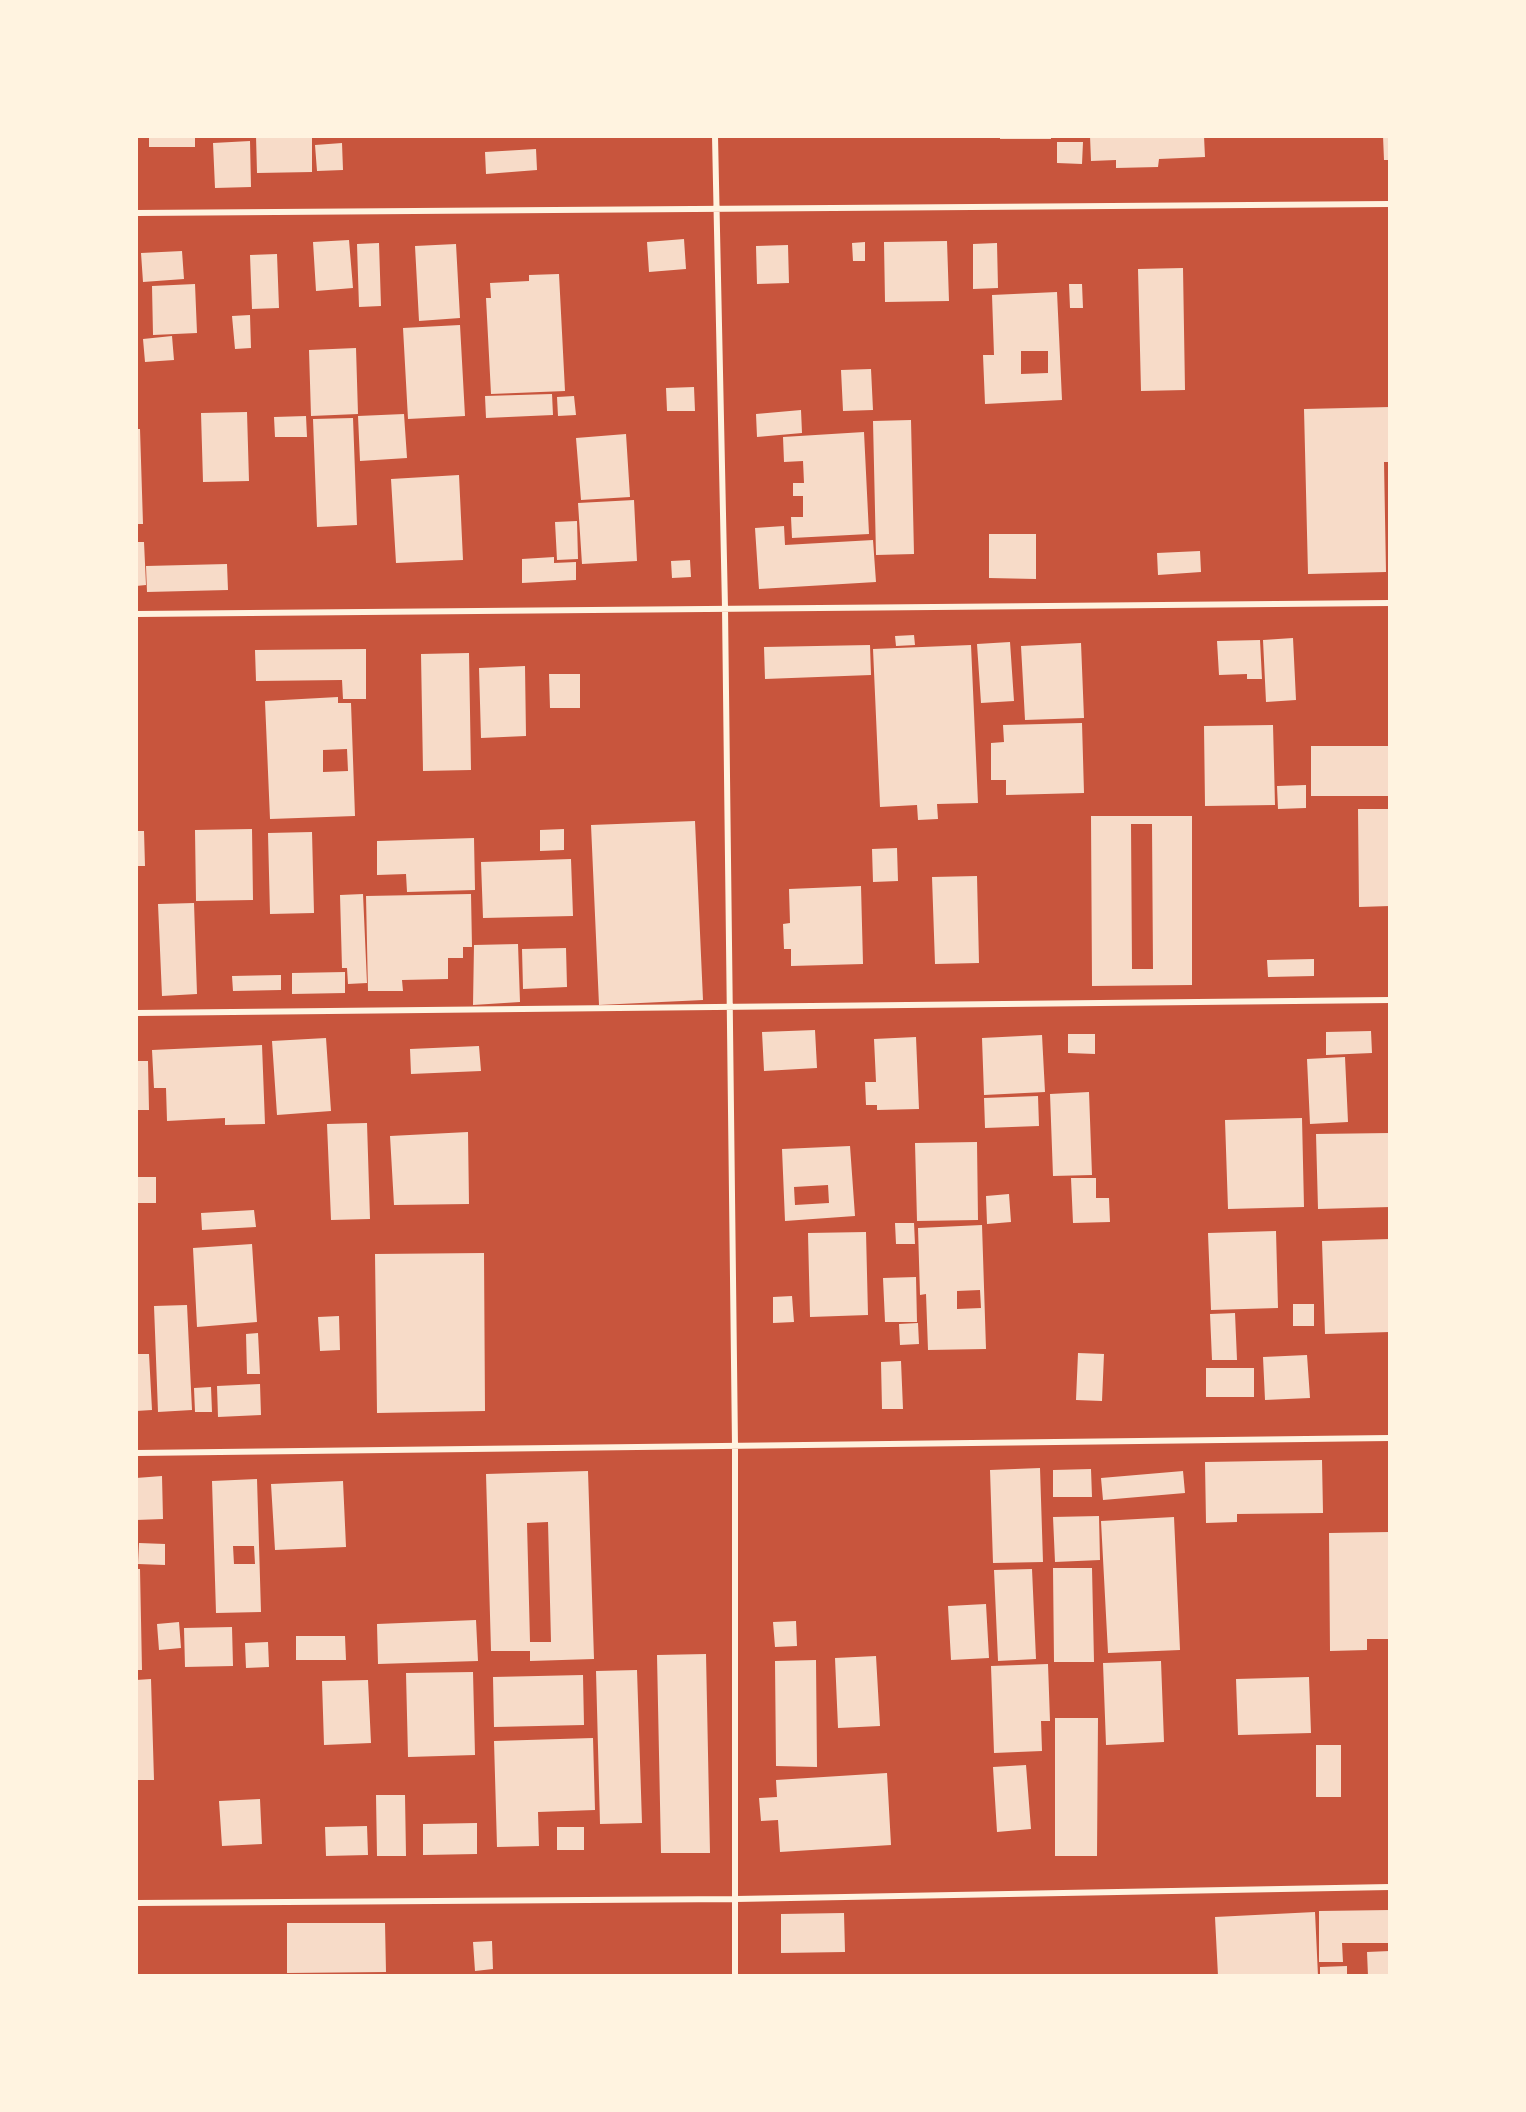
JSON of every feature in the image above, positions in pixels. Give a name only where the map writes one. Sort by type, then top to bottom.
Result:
[{"type":"street","points":[[715,136],[725,608],[735,1446],[735,1976]]},
{"type":"street","points":[[136,213],[1389,204]]},
{"type":"street","points":[[136,614],[1389,603]]},
{"type":"street","points":[[136,1013],[1389,1000]]},
{"type":"street","points":[[136,1454],[1389,1438]]},
{"type":"street","points":[[136,1903],[736,1899],[1389,1887]]},
{"type":"building","points":[[149,136],[195,136],[195,147],[149,147]]},
{"type":"building","points":[[256,136],[312,136],[312,172],[257,173]]},
{"type":"building","points":[[1000,136],[1051,136],[1051,139],[1000,139]]},
{"type":"building","points":[[1090,136],[1204,136],[1205,157],[1159,159],[1158,167],[1116,168],[1116,160],[1091,161]]},
{"type":"building","points":[[1383,136],[1390,136],[1390,160],[1384,160]]},
{"type":"building","points":[[250,141],[251,187],[215,188],[213,143]]},
{"type":"building","points":[[1057,142],[1083,142],[1082,164],[1057,163]]},
{"type":"building","points":[[342,143],[343,170],[317,171],[315,145]]},
{"type":"building","points":[[536,149],[537,170],[486,174],[485,152]]},
{"type":"building","points":[[684,239],[686,269],[649,272],[647,242]]},
{"type":"building","points":[[349,240],[353,288],[316,291],[313,242]]},
{"type":"building","points":[[947,241],[949,301],[885,302],[884,242]]},
{"type":"building","points":[[865,242],[865,261],[853,261],[852,243]]},
{"type":"building","points":[[379,243],[381,306],[359,307],[357,244]]},
{"type":"building","points":[[997,243],[998,288],[973,289],[973,244]]},
{"type":"building","points":[[456,244],[460,318],[419,321],[415,246]]},
{"type":"building","points":[[788,245],[789,283],[757,284],[756,246]]},
{"type":"building","points":[[182,251],[184,279],[143,282],[141,253]]},
{"type":"building","points":[[277,254],[279,308],[252,309],[250,255]]},
{"type":"building","points":[[1183,268],[1185,390],[1141,391],[1138,269]]},
{"type":"building","points":[[559,274],[565,391],[491,394],[486,298],[491,298],[490,283],[529,281],[529,275]]},
{"type":"building","points":[[195,284],[197,333],[153,335],[152,286]]},
{"type":"building","points":[[1069,284],[1082,284],[1083,308],[1070,308]]},
{"type":"building","points":[[1057,292],[1062,400],[985,404],[983,355],[994,355],[992,295]],"holes":[[[1021,351],[1048,351],[1048,373],[1021,374]]]},
{"type":"building","points":[[250,315],[251,348],[235,349],[232,316]]},
{"type":"building","points":[[460,325],[465,416],[408,419],[403,328]]},
{"type":"building","points":[[172,336],[174,360],[145,362],[143,339]]},
{"type":"building","points":[[356,348],[358,414],[311,416],[309,350]]},
{"type":"building","points":[[871,369],[873,410],[843,411],[841,370]]},
{"type":"building","points":[[694,387],[695,411],[667,411],[666,388]]},
{"type":"building","points":[[552,394],[553,415],[486,418],[485,396]]},
{"type":"building","points":[[574,396],[576,415],[558,416],[557,397]]},
{"type":"building","points":[[1390,407],[1390,462],[1384,462],[1386,572],[1308,574],[1304,409]]},
{"type":"building","points":[[801,410],[802,433],[757,437],[756,414]]},
{"type":"building","points":[[247,412],[249,481],[203,482],[201,413]]},
{"type":"building","points":[[404,414],[407,458],[360,461],[358,416]]},
{"type":"building","points":[[306,416],[307,437],[275,437],[274,417]]},
{"type":"building","points":[[353,418],[357,525],[317,527],[313,419]]},
{"type":"building","points":[[911,420],[914,554],[876,555],[873,421]]},
{"type":"building","points":[[136,429],[140,429],[143,524],[136,524]]},
{"type":"building","points":[[864,432],[869,534],[792,538],[791,517],[803,517],[803,496],[793,496],[793,483],[804,483],[803,461],[784,462],[783,437]]},
{"type":"building","points":[[626,434],[630,497],[581,500],[576,438]]},
{"type":"building","points":[[459,475],[463,560],[396,563],[391,479]]},
{"type":"building","points":[[634,500],[637,561],[582,564],[578,503]]},
{"type":"building","points":[[577,521],[578,559],[557,560],[555,522]]},
{"type":"building","points":[[784,526],[785,545],[873,540],[876,582],[759,589],[755,528]]},
{"type":"building","points":[[989,534],[1036,534],[1036,579],[989,578]]},
{"type":"building","points":[[136,542],[144,542],[146,585],[136,586]]},
{"type":"building","points":[[1200,551],[1201,572],[1158,575],[1157,553]]},
{"type":"building","points":[[554,557],[554,563],[576,562],[576,580],[522,583],[522,559]]},
{"type":"building","points":[[690,560],[691,577],[672,578],[671,561]]},
{"type":"building","points":[[227,564],[228,590],[147,592],[146,566]]},
{"type":"building","points":[[914,635],[915,645],[896,646],[895,636]]},
{"type":"building","points":[[1293,638],[1296,700],[1266,702],[1263,640]]},
{"type":"building","points":[[1260,640],[1262,679],[1247,679],[1247,674],[1219,675],[1217,641]]},
{"type":"building","points":[[1010,642],[1014,701],[981,703],[977,644]]},
{"type":"building","points":[[1081,643],[1084,718],[1025,720],[1021,646]]},
{"type":"building","points":[[870,645],[871,675],[765,679],[764,647]]},
{"type":"building","points":[[971,645],[978,803],[937,804],[938,819],[918,820],[917,805],[880,807],[873,649]]},
{"type":"building","points":[[366,649],[366,699],[343,699],[342,680],[256,681],[255,650]]},
{"type":"building","points":[[469,653],[471,770],[423,771],[421,654]]},
{"type":"building","points":[[525,666],[526,736],[481,738],[479,668]]},
{"type":"building","points":[[549,674],[580,674],[580,708],[550,708]]},
{"type":"building","points":[[338,697],[338,703],[351,703],[355,816],[270,819],[265,701]],"holes":[[[347,749],[348,771],[323,772],[323,750]]]},
{"type":"building","points":[[1082,723],[1084,793],[1006,795],[1006,780],[991,780],[991,743],[1004,742],[1003,725]]},
{"type":"building","points":[[1273,725],[1275,805],[1205,806],[1204,726]]},
{"type":"building","points":[[1311,746],[1390,746],[1390,796],[1311,796]]},
{"type":"building","points":[[1306,785],[1306,808],[1278,809],[1277,786]]},
{"type":"building","points":[[1358,809],[1390,809],[1390,906],[1359,907]]},
{"type":"building","points":[[1091,816],[1192,816],[1192,985],[1092,986]],"holes":[[[1131,824],[1152,824],[1153,969],[1132,969]]]},
{"type":"building","points":[[695,821],[703,1000],[599,1005],[591,825]]},
{"type":"building","points":[[252,829],[253,900],[196,901],[195,830]]},
{"type":"building","points":[[564,829],[564,850],[540,851],[540,830]]},
{"type":"building","points":[[136,831],[144,831],[145,866],[136,866]]},
{"type":"building","points":[[312,832],[314,913],[270,914],[268,833]]},
{"type":"building","points":[[474,838],[475,890],[407,892],[406,874],[377,875],[377,841]]},
{"type":"building","points":[[897,848],[898,881],[873,882],[872,849]]},
{"type":"building","points":[[571,859],[573,916],[483,918],[481,862]]},
{"type":"building","points":[[977,876],[979,963],[935,964],[932,877]]},
{"type":"building","points":[[861,886],[863,964],[791,966],[791,949],[784,949],[783,924],[790,923],[789,889]]},
{"type":"building","points":[[363,894],[367,983],[348,984],[347,968],[342,968],[340,895]]},
{"type":"building","points":[[471,894],[472,947],[463,947],[463,958],[448,958],[448,979],[402,980],[403,991],[368,991],[366,896]]},
{"type":"building","points":[[194,903],[197,994],[162,996],[158,904]]},
{"type":"building","points":[[518,944],[520,1002],[473,1005],[474,945]]},
{"type":"building","points":[[566,948],[567,987],[523,989],[522,949]]},
{"type":"building","points":[[1314,959],[1314,976],[1268,977],[1267,960]]},
{"type":"building","points":[[345,972],[345,993],[292,994],[292,973]]},
{"type":"building","points":[[281,975],[281,990],[233,991],[232,976]]},
{"type":"building","points":[[815,1030],[817,1068],[764,1071],[762,1032]]},
{"type":"building","points":[[1371,1031],[1372,1053],[1326,1055],[1326,1032]]},
{"type":"building","points":[[1068,1034],[1095,1034],[1095,1054],[1068,1053]]},
{"type":"building","points":[[1042,1035],[1045,1092],[984,1095],[982,1038]]},
{"type":"building","points":[[916,1037],[919,1109],[877,1110],[877,1105],[866,1105],[865,1082],[876,1082],[874,1039]]},
{"type":"building","points":[[326,1038],[331,1111],[277,1115],[272,1041]]},
{"type":"building","points":[[262,1045],[265,1124],[225,1125],[225,1118],[167,1121],[166,1088],[154,1088],[152,1050]]},
{"type":"building","points":[[479,1046],[481,1071],[411,1074],[410,1049]]},
{"type":"building","points":[[1345,1057],[1348,1122],[1310,1124],[1307,1059]]},
{"type":"building","points":[[136,1061],[148,1061],[149,1110],[136,1110]]},
{"type":"building","points":[[1089,1092],[1092,1175],[1053,1176],[1050,1094]]},
{"type":"building","points":[[1038,1096],[1039,1126],[985,1128],[984,1098]]},
{"type":"building","points":[[1302,1118],[1304,1207],[1228,1209],[1225,1120]]},
{"type":"building","points":[[367,1123],[370,1219],[331,1220],[327,1124]]},
{"type":"building","points":[[468,1132],[469,1204],[394,1205],[390,1136]]},
{"type":"building","points":[[1390,1133],[1390,1207],[1318,1209],[1316,1134]]},
{"type":"building","points":[[977,1142],[978,1220],[917,1221],[915,1143]]},
{"type":"building","points":[[850,1146],[855,1216],[785,1221],[782,1149]],"holes":[[[828,1185],[829,1203],[795,1205],[794,1187]]]},
{"type":"building","points":[[136,1177],[156,1177],[156,1203],[136,1203]]},
{"type":"building","points":[[1071,1178],[1096,1178],[1096,1198],[1109,1198],[1110,1222],[1073,1223]]},
{"type":"building","points":[[1009,1194],[1011,1222],[987,1224],[986,1196]]},
{"type":"building","points":[[254,1210],[256,1227],[202,1230],[201,1213]]},
{"type":"building","points":[[895,1223],[914,1223],[915,1244],[896,1244]]},
{"type":"building","points":[[982,1225],[986,1349],[928,1350],[926,1294],[920,1295],[918,1228]],"holes":[[[980,1290],[981,1308],[957,1309],[957,1291]]]},
{"type":"building","points":[[1276,1231],[1278,1308],[1211,1310],[1208,1233]]},
{"type":"building","points":[[866,1232],[868,1315],[810,1317],[808,1233]]},
{"type":"building","points":[[1390,1239],[1390,1332],[1325,1334],[1322,1241]]},
{"type":"building","points":[[252,1244],[257,1322],[197,1327],[193,1248]]},
{"type":"building","points":[[484,1253],[485,1411],[377,1413],[375,1254]]},
{"type":"building","points":[[916,1277],[917,1322],[885,1322],[883,1278]]},
{"type":"building","points":[[792,1296],[794,1322],[773,1323],[773,1297]]},
{"type":"building","points":[[1293,1304],[1314,1304],[1314,1326],[1293,1326]]},
{"type":"building","points":[[187,1305],[192,1410],[158,1412],[154,1306]]},
{"type":"building","points":[[1235,1313],[1237,1360],[1212,1360],[1210,1314]]},
{"type":"building","points":[[339,1316],[340,1350],[320,1351],[318,1317]]},
{"type":"building","points":[[918,1323],[919,1344],[900,1345],[899,1324]]},
{"type":"building","points":[[258,1333],[260,1374],[247,1374],[246,1334]]},
{"type":"building","points":[[1078,1353],[1104,1354],[1102,1401],[1076,1400]]},
{"type":"building","points":[[136,1354],[149,1354],[152,1410],[136,1411]]},
{"type":"building","points":[[1307,1355],[1310,1398],[1265,1400],[1263,1357]]},
{"type":"building","points":[[901,1361],[903,1409],[882,1409],[881,1362]]},
{"type":"building","points":[[1206,1368],[1254,1368],[1254,1397],[1206,1397]]},
{"type":"building","points":[[260,1384],[261,1415],[218,1417],[217,1386]]},
{"type":"building","points":[[211,1387],[212,1412],[195,1412],[194,1388]]},
{"type":"building","points":[[1322,1460],[1323,1513],[1237,1514],[1237,1522],[1206,1523],[1205,1462]]},
{"type":"building","points":[[1040,1468],[1043,1562],[993,1563],[990,1470]]},
{"type":"building","points":[[1091,1469],[1092,1497],[1053,1497],[1053,1470]]},
{"type":"building","points":[[588,1471],[594,1659],[530,1661],[530,1651],[491,1651],[486,1474]],"holes":[[[548,1522],[551,1642],[530,1642],[527,1523]]]},
{"type":"building","points":[[1183,1471],[1185,1493],[1103,1500],[1101,1478]]},
{"type":"building","points":[[162,1476],[163,1519],[136,1520],[136,1478]]},
{"type":"building","points":[[257,1479],[261,1612],[216,1613],[212,1481]],"holes":[[[233,1546],[254,1546],[255,1564],[234,1564]]]},
{"type":"building","points":[[343,1481],[346,1547],[275,1550],[271,1484]]},
{"type":"building","points":[[1099,1516],[1100,1560],[1055,1562],[1053,1517]]},
{"type":"building","points":[[1174,1517],[1180,1650],[1108,1653],[1101,1521]]},
{"type":"building","points":[[1390,1532],[1390,1639],[1367,1639],[1367,1650],[1330,1651],[1329,1533]]},
{"type":"building","points":[[139,1543],[165,1544],[165,1565],[138,1564]]},
{"type":"building","points":[[1053,1568],[1092,1568],[1094,1662],[1054,1662]]},
{"type":"building","points":[[136,1569],[140,1569],[142,1670],[136,1670]]},
{"type":"building","points":[[1032,1569],[1036,1659],[998,1661],[994,1570]]},
{"type":"building","points":[[986,1604],[989,1658],[951,1660],[948,1606]]},
{"type":"building","points":[[476,1620],[478,1661],[378,1664],[377,1624]]},
{"type":"building","points":[[796,1621],[797,1646],[775,1647],[773,1622]]},
{"type":"building","points":[[179,1622],[181,1648],[159,1650],[157,1624]]},
{"type":"building","points":[[232,1627],[233,1666],[185,1667],[184,1628]]},
{"type":"building","points":[[296,1636],[345,1636],[346,1660],[296,1660]]},
{"type":"building","points":[[268,1642],[269,1667],[246,1668],[245,1643]]},
{"type":"building","points":[[706,1654],[710,1853],[661,1853],[657,1655]]},
{"type":"building","points":[[876,1656],[880,1726],[838,1728],[835,1658]]},
{"type":"building","points":[[816,1660],[817,1767],[776,1766],[775,1661]]},
{"type":"building","points":[[1161,1661],[1164,1742],[1106,1745],[1103,1663]]},
{"type":"building","points":[[1048,1664],[1050,1721],[1041,1721],[1042,1751],[994,1753],[991,1666]]},
{"type":"building","points":[[637,1670],[642,1823],[600,1824],[596,1671]]},
{"type":"building","points":[[473,1672],[475,1755],[408,1757],[406,1673]]},
{"type":"building","points":[[583,1675],[584,1725],[494,1727],[493,1677]]},
{"type":"building","points":[[1309,1677],[1311,1733],[1238,1735],[1236,1679]]},
{"type":"building","points":[[151,1679],[154,1780],[136,1780],[136,1680]]},
{"type":"building","points":[[368,1680],[371,1743],[324,1745],[322,1681]]},
{"type":"building","points":[[1055,1718],[1098,1718],[1097,1856],[1055,1856]]},
{"type":"building","points":[[593,1738],[595,1810],[538,1812],[539,1846],[497,1847],[494,1741]]},
{"type":"building","points":[[1316,1745],[1341,1745],[1341,1797],[1316,1797]]},
{"type":"building","points":[[1026,1765],[1031,1829],[997,1832],[993,1767]]},
{"type":"building","points":[[887,1773],[891,1845],[780,1852],[778,1820],[761,1821],[759,1798],[777,1797],[776,1780]]},
{"type":"building","points":[[376,1795],[405,1795],[406,1856],[377,1856]]},
{"type":"building","points":[[260,1799],[262,1844],[222,1846],[219,1801]]},
{"type":"building","points":[[477,1823],[477,1854],[423,1855],[423,1824]]},
{"type":"building","points":[[367,1826],[368,1855],[326,1856],[325,1827]]},
{"type":"building","points":[[557,1827],[584,1827],[584,1850],[557,1850]]},
{"type":"building","points":[[1390,1910],[1390,1943],[1342,1943],[1343,1962],[1319,1962],[1319,1911]]},
{"type":"building","points":[[1315,1912],[1318,1976],[1218,1976],[1215,1917]]},
{"type":"building","points":[[844,1913],[845,1952],[781,1953],[781,1914]]},
{"type":"building","points":[[287,1923],[385,1923],[386,1972],[287,1973]]},
{"type":"building","points":[[492,1941],[493,1969],[475,1971],[473,1942]]},
{"type":"building","points":[[1390,1951],[1390,1976],[1368,1976],[1367,1952]]},
{"type":"building","points":[[1347,1966],[1347,1976],[1320,1976],[1320,1967]]}]
